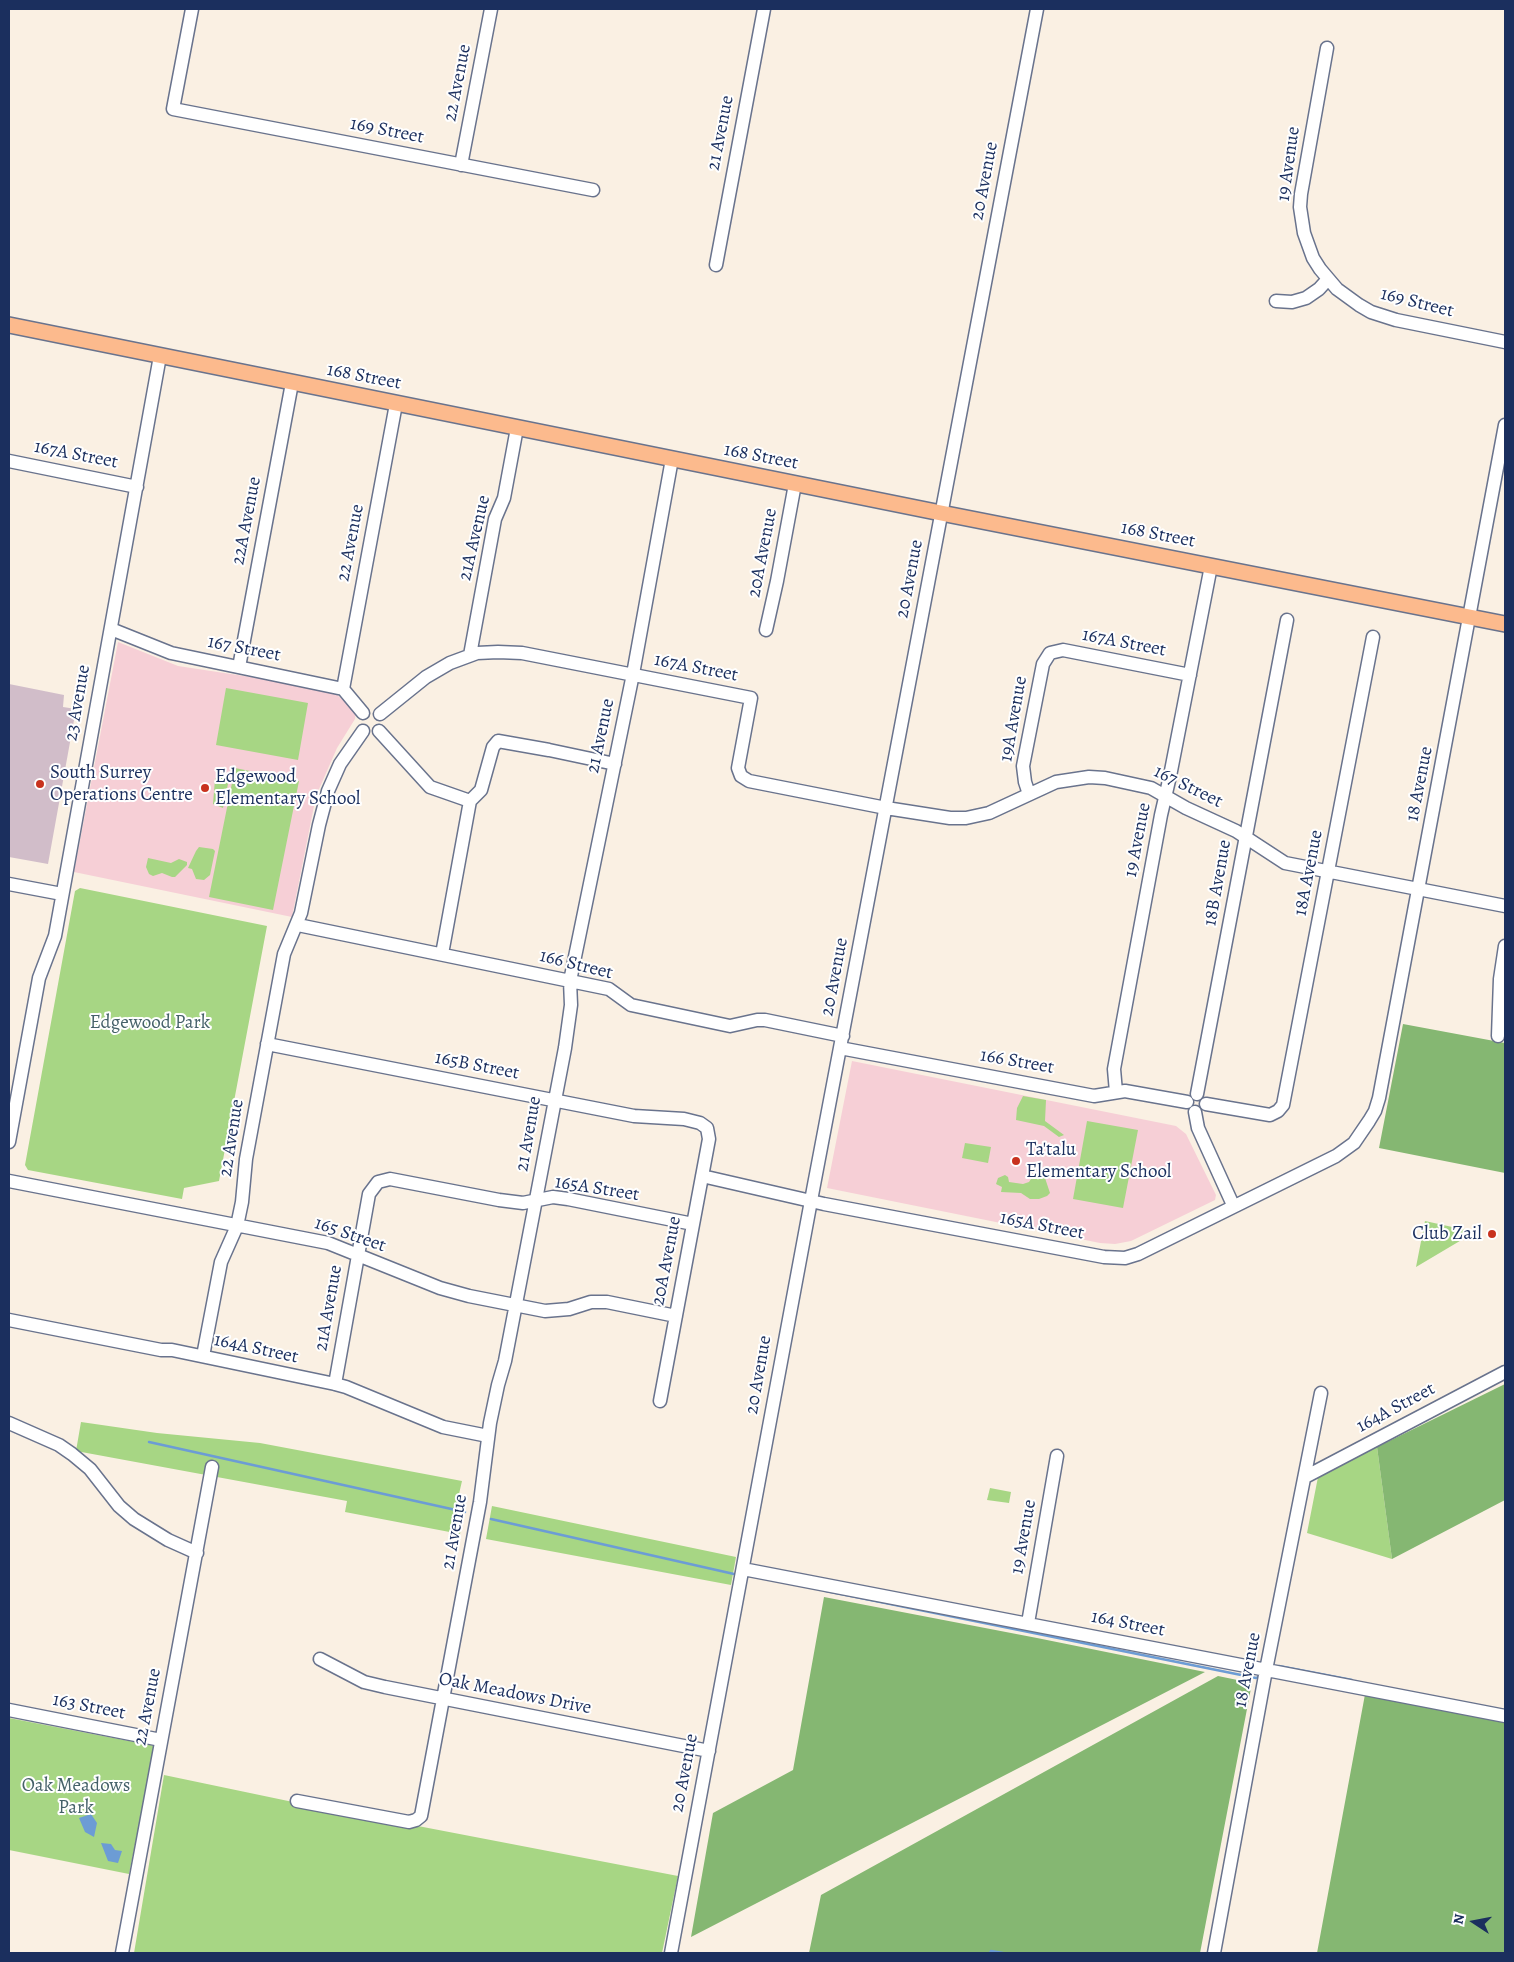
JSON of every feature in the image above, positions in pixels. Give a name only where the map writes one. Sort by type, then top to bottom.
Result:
[{"type":"main road","name":"168 Street","points":[[9,325],[941,513],[1505,624]]},
{"type":"street","name":"169 Street","points":[[192,9],[173,109],[593,190]]},
{"type":"street","name":"22 Avenue","points":[[462,165],[491,9]]},
{"type":"street","name":"21 Avenue","points":[[716,265],[764,9]]},
{"type":"street","name":"20 Avenue","points":[[670,1953],[1037,9]]},
{"type":"street","name":"19 Avenue","points":[[1327,48],[1302,181],[1300,207],[1308,246],[1313,258],[1328,280]]},
{"type":"street","name":"169 Street","points":[[1328,280],[1348,298],[1370,312],[1505,342]]},
{"type":"street","points":[[1276,301],[1292,302],[1306,298],[1320,289],[1328,280]]},
{"type":"street","name":"23 Avenue","points":[[9,1142],[40,978],[55,936],[160,356]]},
{"type":"street","name":"22A Avenue","points":[[239,667],[292,383]]},
{"type":"street","name":"22 Avenue","points":[[343,689],[396,404]]},
{"type":"street","name":"18 Avenue","points":[[1354,1143],[1372,1116],[1379,1098],[1505,425]]},
{"type":"street","name":"21A Avenue","points":[[470,656],[495,519],[504,498],[518,428]]},
{"type":"street","name":"21 Avenue","points":[[297,1801],[410,1822],[421,1816],[480,1502],[488,1436],[536,1201],[569,1022],[571,1005],[570,981],[633,674],[672,459]]},
{"type":"street","name":"167A Street","points":[[9,461],[136,486]]},
{"type":"street","name":"20A Avenue","points":[[766,630],[796,484]]},
{"type":"street","name":"19 Avenue","points":[[1116,1092],[1114,1069],[1211,566]]},
{"type":"street","name":"18B Avenue","points":[[1197,1100],[1287,620]]},
{"type":"street","name":"167 Street","points":[[110,629],[170,653],[343,689]]},
{"type":"street","name":"18A Avenue","points":[[1275,1113],[1283,1105],[1374,637]]},
{"type":"street","name":"167A Street","points":[[1050,653],[1063,650],[1190,675]]},
{"type":"street","name":"167A Street","points":[[380,714],[426,677],[450,663],[470,656],[498,652],[522,653],[751,698],[738,768]]},
{"type":"street","name":"19A Avenue","points":[[1029,794],[1023,766],[1043,664],[1050,653]]},
{"type":"street","points":[[343,689],[363,713]]},
{"type":"street","points":[[370,710],[380,714],[383,721],[379,731],[369,734],[363,732],[358,720],[363,713],[370,710]]},
{"type":"street","points":[[379,731],[430,786],[470,801]]},
{"type":"street","name":"22 Avenue","points":[[202,1356],[221,1262],[236,1226],[242,1202],[246,1159],[284,954],[291,936],[298,925],[328,791],[340,764],[363,732]]},
{"type":"street","points":[[442,954],[470,801],[481,790],[493,747],[498,741],[615,764]]},
{"type":"street","name":"167 Street","points":[[738,768],[741,776],[749,781],[886,808],[950,818],[966,818],[1002,808],[1056,782],[1089,777],[1138,784],[1151,788],[1186,808],[1236,831],[1285,863],[1328,873],[1505,906]]},
{"type":"street","points":[[9,884],[62,894]]},
{"type":"street","name":"166 Street","points":[[298,925],[609,989],[631,1005],[730,1026],[765,1020],[841,1042],[1094,1096],[1116,1092],[1132,1092],[1197,1100],[1266,1115],[1275,1113]]},
{"type":"street","points":[[1498,1036],[1500,979],[1505,946]]},
{"type":"street","name":"165B Street","points":[[267,1044],[634,1116],[684,1119],[700,1123],[707,1128]]},
{"type":"street","points":[[1197,1100],[1202,1111],[1195,1112],[1198,1128],[1234,1205]]},
{"type":"street","name":"20A Avenue","points":[[660,1401],[709,1139],[707,1128]]},
{"type":"street","name":"165A Street","points":[[702,1176],[811,1201],[1104,1257],[1118,1258],[1138,1254],[1336,1156],[1354,1143]]},
{"type":"street","name":"165A Street","points":[[378,1182],[390,1179],[523,1203],[553,1198],[568,1199],[693,1224]]},
{"type":"street","name":"165 Street","points":[[9,1181],[328,1244],[447,1291],[515,1305],[545,1311],[569,1309],[591,1302],[607,1302],[676,1316]]},
{"type":"street","name":"21A Avenue","points":[[334,1384],[369,1194],[378,1182]]},
{"type":"street","name":"164A Street","points":[[9,1320],[161,1350],[172,1350],[334,1384],[346,1387],[443,1427],[488,1436]]},
{"type":"street","name":"164A Street","points":[[1305,1476],[1505,1372]]},
{"type":"street","name":"18 Avenue","points":[[1214,1953],[1266,1670],[1321,1393]]},
{"type":"street","points":[[9,1423],[59,1445],[90,1469],[119,1506],[134,1519],[168,1540],[197,1553]]},
{"type":"street","name":"19 Avenue","points":[[1028,1624],[1057,1456]]},
{"type":"street","name":"22 Avenue","points":[[122,1953],[212,1467]]},
{"type":"street","name":"164 Street","points":[[743,1569],[1505,1716]]},
{"type":"street","name":"Oak Meadows Drive","points":[[320,1659],[364,1682],[708,1751]]},
{"type":"street","name":"163 Street","points":[[9,1710],[161,1740]]},
{"type":"shaded area","name":"Edgewood Elementary School","points":[[118,642],[178,666],[330,689],[356,711],[355,719],[337,748],[316,796],[292,917],[74,872]]},
{"type":"shaded area","name":"South Surrey Operations Centre","points":[[9,684],[64,695],[63,707],[76,709],[48,864],[9,857]]},
{"type":"shaded area","name":"Ta'talu Elementary School","points":[[852,1061],[1176,1126],[1186,1134],[1216,1195],[1215,1200],[1131,1241],[1115,1244],[1100,1243],[827,1188]]},
{"type":"green space","points":[[226,688],[308,703],[298,760],[216,745]]},
{"type":"green space","points":[[235,768],[299,781],[273,910],[209,897]]},
{"type":"green space","points":[[219,775],[227,776],[229,779],[223,808],[213,804],[215,779]]},
{"type":"green space","points":[[199,847],[215,851],[210,875],[204,880],[196,879],[192,869],[188,868]]},
{"type":"green space","points":[[148,858],[171,863],[179,859],[187,862],[187,865],[175,877],[162,873],[153,876],[149,874],[146,867]]},
{"type":"green space","name":"Edgewood Park","points":[[80,888],[267,926],[219,1181],[184,1188],[182,1199],[28,1170],[25,1165],[75,891]]},
{"type":"green space","points":[[1403,1024],[1505,1043],[1505,1173],[1379,1148]]},
{"type":"green space","points":[[1023,1096],[1046,1100],[1045,1121],[1064,1135],[1059,1137],[1044,1126],[1016,1120],[1017,1108]]},
{"type":"green space","points":[[1087,1121],[1138,1130],[1123,1208],[1073,1199]]},
{"type":"green space","points":[[965,1143],[991,1147],[988,1163],[962,1158]]},
{"type":"green space","points":[[1045,1170],[1048,1174],[1045,1178],[1050,1193],[1039,1199],[1030,1199],[1021,1193],[1001,1192],[1002,1187],[996,1184],[998,1178],[1005,1175],[1008,1177],[1009,1182],[1023,1184],[1029,1182],[1033,1176]]},
{"type":"green space","points":[[1425,1221],[1475,1232],[1416,1267]]},
{"type":"green space","points":[[1505,1384],[1505,1500],[1392,1559],[1377,1447]]},
{"type":"green space","points":[[81,1422],[157,1433],[260,1443],[462,1481],[459,1494],[466,1500],[460,1534],[345,1512],[347,1501],[76,1451]]},
{"type":"green space","points":[[1377,1447],[1392,1559],[1307,1533],[1318,1477]]},
{"type":"green space","points":[[990,1488],[1011,1492],[1009,1503],[987,1500]]},
{"type":"green space","points":[[492,1506],[736,1557],[731,1585],[486,1539]]},
{"type":"green space","points":[[824,1597],[1205,1672],[691,1937],[713,1813],[793,1770]]},
{"type":"green space","points":[[1218,1676],[1252,1683],[1200,1953],[809,1953],[821,1895]]},
{"type":"green space","points":[[1366,1689],[1505,1719],[1505,1953],[1317,1953]]},
{"type":"green space","name":"Oak Meadows Park","points":[[9,1718],[155,1746],[129,1874],[9,1850]]},
{"type":"green space","points":[[164,1775],[293,1802],[678,1876],[662,1953],[134,1953]]},
{"type":"water","points":[[91,1814],[97,1823],[94,1837],[85,1832],[79,1818]]},
{"type":"water","points":[[101,1843],[111,1844],[115,1850],[122,1851],[118,1863],[108,1861]]},
{"type":"waterway","points":[[149,1442],[465,1512]]},
{"type":"waterway","points":[[491,1519],[734,1574]]},
{"type":"waterway","points":[[826,1591],[1258,1677]]},
{"type":"waterway","points":[[1277,1667],[1352,1680]]},
{"type":"waterway","points":[[990,1953],[991,1951],[1003,1953]]},
{"type":"place","name":"South Surrey Operations Centre","points":[[40,784]]},
{"type":"place","name":"Edgewood Elementary School","points":[[205,788]]},
{"type":"place","name":"Ta'talu Elementary School","points":[[1016,1161]]},
{"type":"place","name":"Club Zail","points":[[1492,1234]]}]
